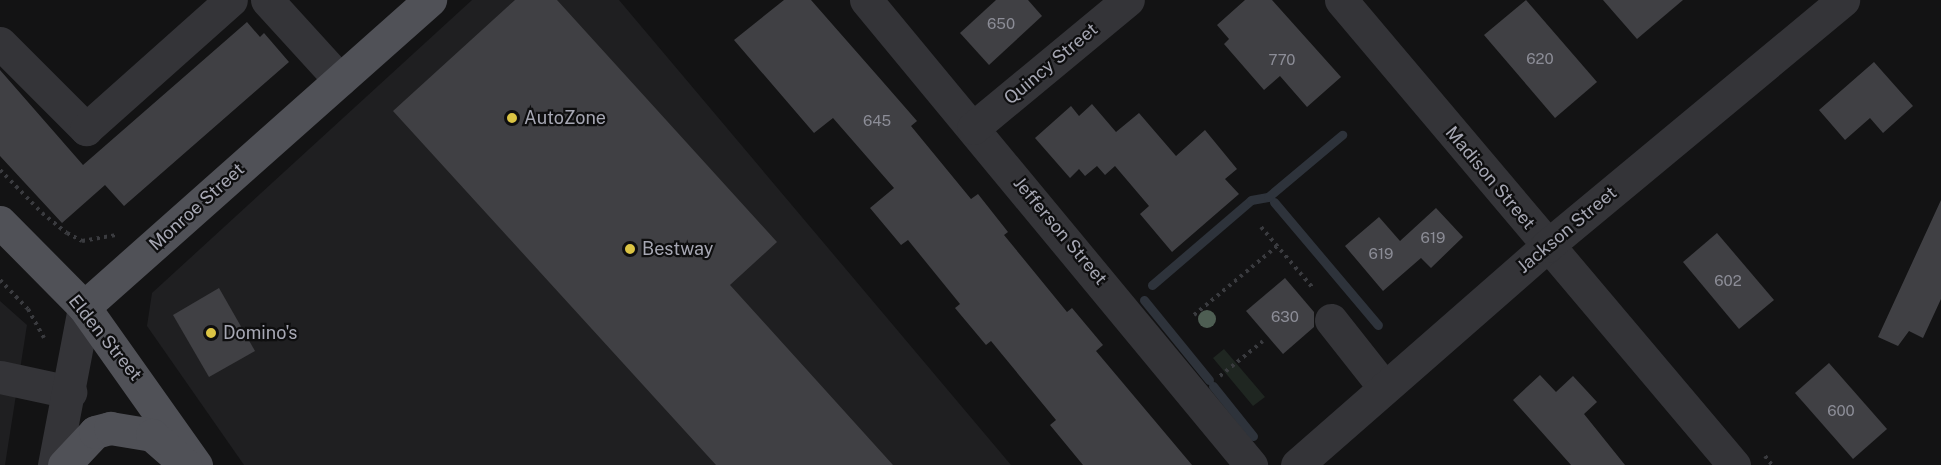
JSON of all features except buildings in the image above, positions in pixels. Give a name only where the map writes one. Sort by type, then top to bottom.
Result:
[{"type":"main road","name":"Monroe Street","points":[[84,307],[430,0]]},
{"type":"main road","name":"Elden Street","points":[[0,222],[84,307],[196,465]]},
{"type":"main road","points":[[64,465],[95,432],[110,428],[129,428],[152,435],[186,465]]},
{"type":"street","points":[[0,43],[86,129],[231,0]]},
{"type":"street","points":[[267,0],[340,81]]},
{"type":"street","name":"Jefferson Street","points":[[866,0],[1251,465]]},
{"type":"street","name":"Quincy Street","points":[[973,128],[1128,0]]},
{"type":"street","name":"Madison Street","points":[[1341,0],[1734,465]]},
{"type":"street","name":"Jackson Street","points":[[1297,465],[1547,246],[1842,0]]},
{"type":"street","points":[[54,465],[70,393],[84,307]]},
{"type":"street","points":[[1331,320],[1384,387]]},
{"type":"street","points":[[0,377],[70,393]]},
{"type":"path","points":[[0,170],[42,213],[82,241],[99,241],[117,234]]},
{"type":"path","points":[[1261,227],[1312,287]]},
{"type":"path","points":[[1194,315],[1277,246]]},
{"type":"path","points":[[1218,378],[1263,341]]},
{"type":"shaded area","points":[[472,0],[619,0],[1011,465],[244,465],[147,326],[152,293]]},
{"type":"shaded area","points":[[0,301],[27,325],[5,465],[0,465]]},
{"type":"shaded area","points":[[1224,349],[1265,397],[1253,406],[1213,358]]},
{"type":"waterway","points":[[1152,285],[1251,200],[1268,197],[1342,135]]},
{"type":"waterway","points":[[1274,202],[1378,325]]},
{"type":"waterway","points":[[1144,300],[1209,380]]},
{"type":"waterway","points":[[1213,386],[1253,436]]},
{"type":"place","name":"AutoZone","points":[[512,118]]},
{"type":"place","name":"Bestway","points":[[630,249]]},
{"type":"place","name":"Domino's","points":[[211,333]]}]
